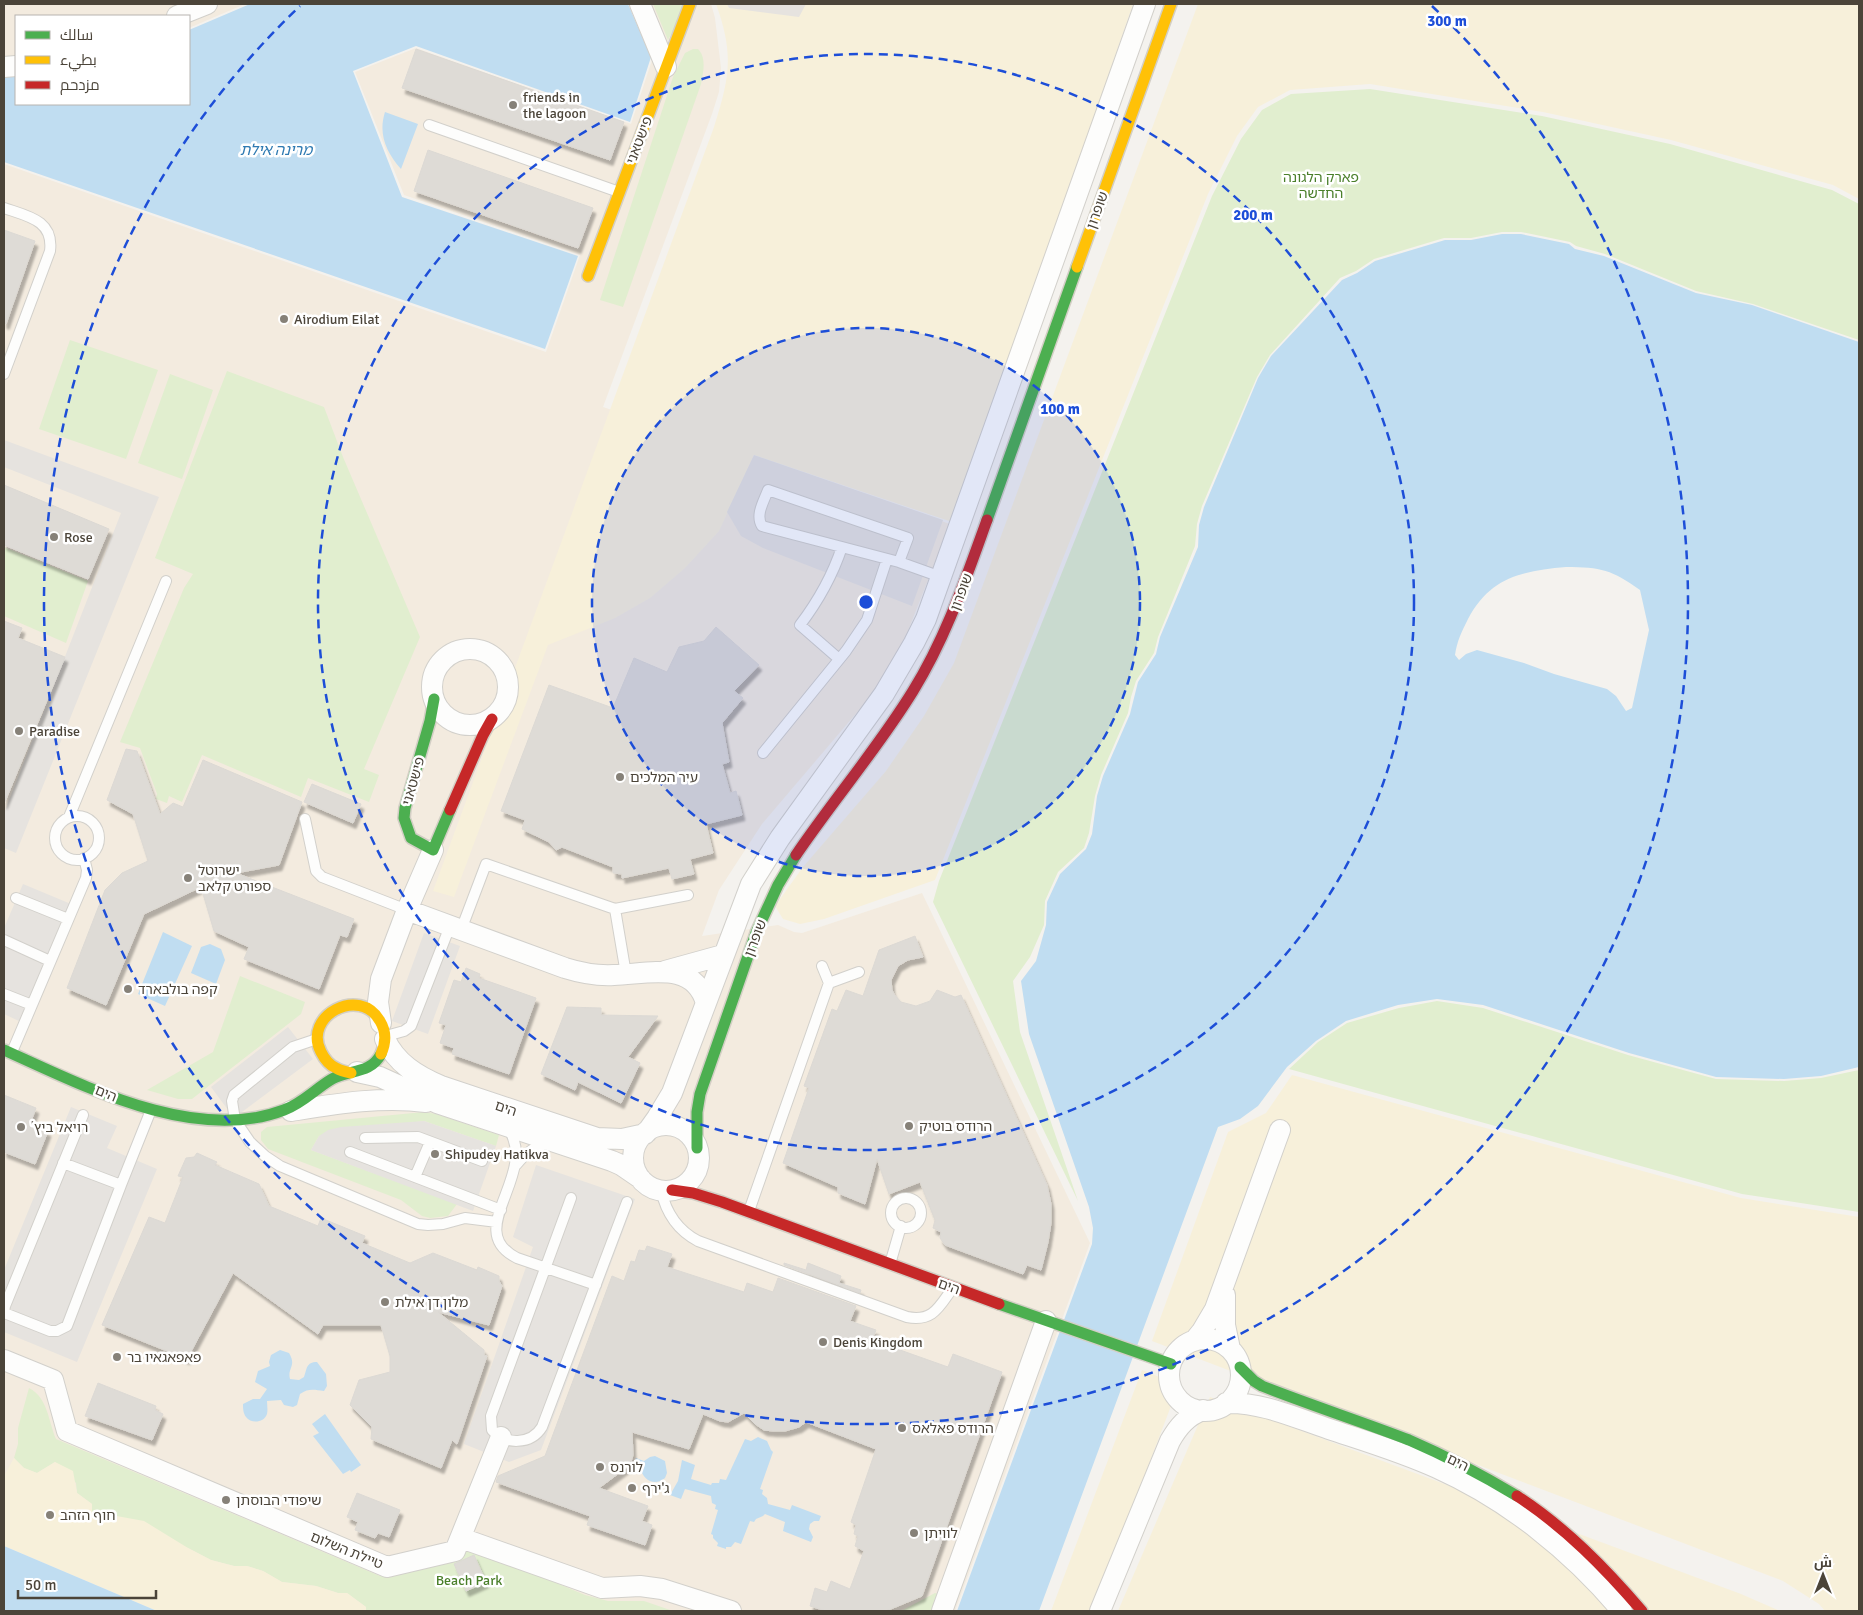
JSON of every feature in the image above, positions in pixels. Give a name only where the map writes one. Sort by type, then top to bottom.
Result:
[{"type":"street","points":[[179,15],[206,4]]},
{"type":"street","points":[[640,4],[666,66]]},
{"type":"street","name":"פישטאני","points":[[588,276],[690,4]]},
{"type":"street","name":"שופרון","points":[[646,1133],[672,1093],[723,955],[752,884],[780,838],[888,687],[926,619],[1145,4]]},
{"type":"street","name":"שופרון","points":[[698,1153],[697,1112],[702,1088],[756,933],[793,860],[904,707],[945,632],[969,571],[1171,4]]},
{"type":"street","points":[[381,979],[366,994],[346,1005],[336,1008],[327,1014],[320,1023],[317,1038],[319,1049],[327,1062],[336,1069],[354,1072],[367,1069],[382,1054],[384,1032],[378,1002],[381,979],[407,910],[483,735],[492,719],[501,711],[507,700],[509,687],[507,674],[501,663],[492,654],[480,649],[468,648],[455,651],[444,658],[436,668],[432,680],[432,693],[436,705],[444,715],[455,722],[467,725],[480,724],[492,719]]},
{"type":"street","name":"פישטאני","points":[[434,699],[404,818],[411,838],[434,850]]},
{"type":"street","points":[[407,910],[569,970],[594,974],[659,972],[681,975],[692,979],[700,988],[706,1003]]},
{"type":"street","points":[[659,972],[723,955]]},
{"type":"street","points":[[346,1005],[366,1008],[375,1014],[384,1032]]},
{"type":"street","name":"הים","points":[[384,1032],[392,1052],[407,1068],[423,1078],[442,1086],[597,1138],[622,1139],[646,1133]]},
{"type":"street","name":"הים","points":[[7,1052],[125,1101],[192,1118],[235,1120],[323,1106],[372,1101],[405,1100],[440,1104]]},
{"type":"street","name":"הים","points":[[272,1114],[284,1111],[303,1102],[332,1079],[343,1074],[354,1072],[373,1074],[388,1079],[440,1104],[618,1163],[640,1178]]},
{"type":"street","points":[[698,1153],[697,1169],[693,1178],[681,1187],[666,1190],[651,1187],[640,1178],[634,1164],[634,1153],[637,1143],[646,1133],[661,1126],[676,1127],[689,1135],[698,1153],[706,1178],[727,1204]]},
{"type":"street","points":[[1170,1442],[1174,1415],[1174,1393],[1170,1380],[1171,1364],[1180,1349],[1194,1341],[1210,1320],[1280,1130]]},
{"type":"street","name":"הים","points":[[666,1190],[693,1193],[727,1204],[1050,1323],[1171,1364]]},
{"type":"street","points":[[1226,1278],[1224,1310],[1226,1336],[1230,1349]]},
{"type":"street","points":[[942,1611],[1050,1323]]},
{"type":"street","points":[[1100,1611],[1170,1442],[1185,1420],[1203,1410],[1226,1404],[1234,1396],[1239,1386],[1240,1367],[1237,1358],[1230,1349],[1211,1339],[1194,1341]]},
{"type":"street","name":"טיילת השלום","points":[[4,1360],[53,1380],[67,1430],[387,1567],[455,1551],[461,1538]]},
{"type":"street","name":"הים","points":[[1240,1367],[1262,1386],[1430,1449],[1486,1476],[1545,1515],[1571,1536],[1610,1573],[1642,1611]]},
{"type":"street","points":[[1174,1393],[1189,1406],[1203,1410]]},
{"type":"street","name":"הים","points":[[1226,1404],[1239,1403],[1266,1408],[1402,1454],[1461,1479],[1532,1525],[1564,1551],[1590,1575],[1622,1611]]},
{"type":"street","points":[[501,1438],[461,1538],[602,1588],[640,1586],[662,1589],[731,1611]]},
{"type":"lane","points":[[429,126],[619,192]]},
{"type":"lane","points":[[4,208],[30,217],[42,224],[48,230],[51,241],[50,251],[4,374]]},
{"type":"lane","points":[[899,562],[908,538],[768,490],[759,514],[759,521],[762,526],[899,562],[942,577]]},
{"type":"lane","points":[[839,659],[800,625],[819,600],[835,569],[842,547]]},
{"type":"lane","points":[[763,753],[839,659],[867,620],[887,559]]},
{"type":"lane","points":[[70,817],[166,581]]},
{"type":"lane","points":[[80,816],[87,818],[92,822],[97,831],[98,841],[96,848],[90,855],[84,858],[70,859],[61,853],[56,845],[55,834],[57,828],[61,822],[70,817],[80,816]]},
{"type":"lane","points":[[305,820],[316,870],[322,877],[407,910]]},
{"type":"lane","points":[[7,1052],[32,1005],[86,878],[87,870],[84,858]]},
{"type":"lane","points":[[384,1032],[404,1031],[411,1026],[486,864],[615,909],[688,894]]},
{"type":"lane","points":[[16,898],[68,918]]},
{"type":"lane","points":[[615,909],[626,974]]},
{"type":"lane","points":[[4,940],[50,961]]},
{"type":"lane","points":[[749,1212],[829,983],[822,966]]},
{"type":"lane","points":[[829,983],[859,972]]},
{"type":"lane","points":[[4,994],[32,1005]]},
{"type":"lane","points":[[317,1038],[293,1047],[234,1095],[232,1102],[235,1120],[255,1147],[280,1166],[413,1222],[433,1225],[464,1218],[497,1222]]},
{"type":"lane","points":[[82,1115],[4,1312],[50,1330],[57,1330],[67,1326],[151,1109]]},
{"type":"lane","points":[[504,1125],[508,1128],[516,1143],[516,1165],[497,1222],[496,1237],[503,1248],[517,1258],[596,1285]]},
{"type":"lane","points":[[366,1138],[418,1137],[482,1161]]},
{"type":"lane","points":[[415,1177],[430,1142]]},
{"type":"lane","points":[[516,1165],[533,1148],[555,1142]]},
{"type":"lane","points":[[350,1152],[501,1210]]},
{"type":"lane","points":[[63,1163],[121,1185]]},
{"type":"lane","points":[[666,1190],[666,1208],[672,1218],[685,1233],[698,1241],[907,1317],[921,1318],[932,1315],[940,1307],[953,1287]]},
{"type":"lane","points":[[570,1198],[491,1416],[491,1427],[501,1438],[523,1441],[530,1439],[540,1431],[627,1202]]},
{"type":"lane","points":[[890,1264],[901,1226]]},
{"type":"shaded area","points":[[4,4],[245,4],[190,28],[190,15],[15,15],[15,73],[4,74]]},
{"type":"shaded area","points":[[631,4],[711,4],[715,18],[721,68],[719,92],[712,114],[603,407],[950,524],[906,636],[882,683],[762,824],[719,890],[702,936],[778,925],[794,932],[802,933],[922,893],[1090,1243],[955,1611],[162,1611],[4,1544],[4,164],[546,352],[580,255],[404,195],[355,72],[416,48],[631,124],[653,57]]},
{"type":"shaded area","points":[[727,4],[806,4],[799,17],[729,8]]},
{"type":"shaded area","points":[[4,440],[159,497],[16,853],[4,848],[4,813],[121,513],[4,467]]},
{"type":"shaded area","points":[[754,455],[943,520],[912,606],[763,548],[741,536],[727,512]]},
{"type":"shaded area","points":[[23,884],[71,904],[21,1022],[4,1014],[4,928]]},
{"type":"shaded area","points":[[424,933],[460,946],[428,1034],[392,1021]]},
{"type":"shaded area","points":[[288,1027],[313,1059],[234,1118],[211,1087]]},
{"type":"shaded area","points":[[71,1107],[117,1126],[107,1148],[157,1169],[77,1362],[4,1332],[4,1270]]},
{"type":"shaded area","points":[[424,1121],[496,1146],[473,1211],[311,1150],[319,1136],[328,1130],[341,1127]]},
{"type":"shaded area","points":[[536,1165],[635,1199],[541,1450],[509,1462],[464,1444],[533,1247],[513,1237]]},
{"type":"green space","points":[[653,4],[687,4],[668,40]]},
{"type":"green space","points":[[698,49],[703,57],[704,66],[701,84],[623,307],[600,300],[673,77],[685,53]]},
{"type":"green space","name":"פארק הלגונה החדשה","points":[[1370,89],[1542,116],[1670,144],[1832,190],[1859,204],[1859,340],[1753,304],[1696,291],[1605,254],[1576,246],[1570,242],[1521,232],[1502,232],[1471,238],[1444,238],[1374,259],[1356,271],[1340,278],[1270,355],[1257,377],[1202,506],[1197,524],[1195,546],[1158,637],[1154,653],[1136,681],[1128,713],[1101,775],[1084,848],[1058,872],[1045,901],[1044,925],[1030,957],[1013,981],[1020,1032],[1078,1201],[933,902],[939,881],[1212,196],[1241,139],[1262,110],[1291,94]]},
{"type":"green space","points":[[70,340],[158,370],[126,459],[39,429]]},
{"type":"green space","points":[[227,371],[324,407],[343,457],[420,637],[364,769],[379,775],[369,802],[308,778],[301,797],[202,755],[182,802],[169,796],[167,803],[156,799],[157,794],[140,748],[120,742],[184,588],[193,574],[155,558]]},
{"type":"green space","points":[[170,374],[213,390],[182,479],[138,463]]},
{"type":"green space","points":[[4,547],[88,581],[66,643],[4,616]]},
{"type":"green space","points":[[240,976],[305,1002],[301,1014],[192,1099],[178,1099],[147,1090],[213,1052]]},
{"type":"green space","points":[[1437,1001],[1483,1008],[1628,1055],[1716,1079],[1784,1081],[1821,1078],[1859,1070],[1859,1212],[1742,1194],[1289,1069],[1318,1042],[1347,1023],[1399,1008]]},
{"type":"green space","points":[[424,1112],[436,1114],[499,1135],[496,1146],[424,1121],[319,1136],[311,1150],[457,1204],[448,1216],[430,1218],[422,1216],[401,1200],[268,1149],[261,1140],[261,1132],[267,1127]]},
{"type":"green space","name":"Beach Park","points":[[29,1388],[35,1392],[44,1404],[56,1439],[380,1576],[471,1547],[585,1595],[608,1601],[644,1601],[673,1611],[366,1611],[366,1607],[347,1593],[338,1593],[316,1586],[282,1582],[263,1571],[247,1566],[234,1566],[211,1560],[188,1548],[102,1519],[92,1512],[92,1504],[77,1493],[76,1483],[55,1462],[37,1473],[24,1468],[14,1458],[18,1444],[18,1428]]},
{"type":"green space","points":[[935,1593],[956,1599],[951,1611],[901,1611]]},
{"type":"sand","points":[[716,4],[1133,4],[955,523],[754,455],[719,531],[685,568],[650,598],[615,618],[548,645],[454,897],[433,891],[714,127],[724,93],[728,65],[726,37]]},
{"type":"sand","points":[[1198,4],[1859,4],[1859,199],[1833,185],[1671,140],[1543,112],[1370,84],[1290,90],[1258,107],[1237,136],[1208,194],[935,880],[824,919],[800,924],[783,919],[775,906],[803,867],[886,771],[924,716],[954,663]]},
{"type":"sand","points":[[1292,1075],[1741,1198],[1859,1217],[1859,1611],[1825,1611],[1819,1604],[1783,1581],[1152,1341],[1228,1132],[1266,1113]]},
{"type":"sand","points":[[1142,1370],[1179,1385],[1093,1611],[1051,1611]]},
{"type":"sand","points":[[1210,1397],[1741,1594],[1780,1611],[1118,1611]]},
{"type":"sand","points":[[14,1458],[24,1468],[37,1473],[55,1462],[73,1471],[77,1493],[92,1504],[92,1512],[102,1519],[111,1515],[144,1521],[211,1560],[234,1566],[247,1566],[263,1571],[282,1582],[316,1586],[338,1593],[347,1593],[366,1607],[366,1611],[157,1611],[4,1546],[4,1476]]},
{"type":"water","name":"מרינה אילת","points":[[250,4],[628,4],[651,57],[630,122],[416,46],[353,71],[402,197],[578,256],[545,349],[4,162],[4,76],[15,75],[15,105],[190,105],[190,30]]},
{"type":"water","points":[[385,112],[418,124],[401,169],[391,156],[383,135],[382,128]]},
{"type":"water","points":[[1502,234],[1521,234],[1569,244],[1575,249],[1604,256],[1696,293],[1752,305],[1859,342],[1859,1067],[1821,1076],[1784,1079],[1716,1077],[1629,1053],[1483,1005],[1437,999],[1398,1005],[1346,1021],[1316,1041],[1287,1067],[1258,1106],[1240,1119],[1218,1127],[1039,1611],[957,1611],[1092,1244],[1093,1228],[1089,1207],[1029,1034],[1021,981],[1036,961],[1046,925],[1047,902],[1060,874],[1086,849],[1092,834],[1097,796],[1103,776],[1130,714],[1138,682],[1156,654],[1160,637],[1198,547],[1199,525],[1204,507],[1258,378],[1271,356],[1342,280],[1375,261],[1445,240],[1471,240]],"holes":[[[1578,567],[1606,571],[1622,578],[1640,590],[1649,630],[1632,708],[1626,711],[1616,696],[1607,689],[1477,650],[1466,654],[1459,660],[1455,655],[1458,641],[1468,619],[1486,594],[1497,585],[1521,574]]]},
{"type":"water","points":[[163,932],[192,946],[165,1006],[138,994]]},
{"type":"water","points":[[210,944],[221,949],[225,960],[216,984],[191,973],[201,947]]},
{"type":"water","points":[[280,1350],[289,1353],[291,1357],[290,1379],[299,1380],[304,1377],[309,1365],[317,1362],[326,1374],[327,1386],[324,1391],[309,1390],[303,1392],[300,1394],[297,1405],[293,1407],[284,1405],[281,1400],[267,1401],[265,1417],[257,1422],[251,1421],[245,1415],[243,1404],[253,1399],[260,1399],[267,1389],[255,1382],[258,1371],[270,1366],[271,1355]]},
{"type":"water","points":[[325,1414],[361,1465],[351,1472],[350,1470],[343,1474],[313,1436],[319,1433],[312,1424]]},
{"type":"water","points":[[758,1437],[767,1441],[773,1452],[760,1489],[763,1490],[762,1494],[767,1498],[768,1504],[790,1510],[792,1505],[821,1516],[819,1521],[814,1521],[810,1524],[809,1529],[813,1537],[811,1542],[783,1531],[785,1522],[765,1514],[754,1522],[750,1521],[741,1544],[735,1542],[731,1547],[726,1547],[726,1549],[717,1546],[718,1543],[711,1534],[718,1510],[715,1509],[716,1505],[712,1503],[711,1496],[685,1489],[681,1499],[670,1495],[678,1481],[682,1460],[695,1465],[691,1479],[711,1485],[712,1483],[719,1483],[720,1479],[726,1480],[745,1439],[751,1441]]},
{"type":"water","points":[[655,1456],[665,1461],[667,1473],[661,1481],[653,1482],[646,1479],[641,1468],[633,1465],[636,1458],[644,1461]]},
{"type":"water","points":[[4,1546],[157,1611],[4,1611]]},
{"type":"building","name":"friends in the lagoon","points":[[416,49],[624,122],[610,160],[402,88]]},
{"type":"building","points":[[428,150],[593,208],[578,248],[414,191]]},
{"type":"building","points":[[4,230],[35,241],[6,324],[4,323]]},
{"type":"building","name":"Rose","points":[[4,485],[109,529],[88,579],[4,545]]},
{"type":"building","name":"Paradise","points":[[4,621],[22,628],[18,638],[65,657],[4,804]]},
{"type":"building","name":"עיר המלכים","points":[[716,627],[759,665],[734,691],[743,698],[722,723],[729,762],[722,764],[730,793],[736,791],[742,815],[706,824],[713,853],[690,859],[694,874],[672,879],[669,868],[622,878],[622,874],[613,873],[613,867],[562,847],[556,850],[549,842],[522,829],[525,820],[501,811],[549,685],[613,708],[634,658],[667,672],[679,647],[704,641]]},
{"type":"building","name":"ישרוטל ספורט קלאב","points":[[126,749],[137,751],[160,814],[173,803],[183,807],[203,760],[302,802],[279,865],[236,873],[354,919],[347,937],[340,935],[319,989],[244,959],[249,947],[214,931],[201,887],[144,914],[106,1005],[67,988],[105,890],[122,873],[148,861],[133,814],[107,800]]},
{"type":"building","points":[[312,784],[361,804],[353,823],[304,802]]},
{"type":"building","name":"הרודס בוטיק","points":[[915,936],[923,957],[908,960],[898,966],[891,980],[892,990],[901,1002],[916,1006],[930,1001],[937,990],[955,997],[961,995],[1047,1185],[1051,1204],[1051,1223],[1041,1270],[1027,1265],[1023,1274],[945,1245],[940,1238],[941,1232],[933,1228],[935,1220],[920,1182],[889,1194],[877,1159],[865,1204],[838,1193],[838,1187],[783,1163],[809,1088],[804,1086],[832,1009],[837,1011],[846,990],[863,996],[879,950]]},
{"type":"building","points":[[466,968],[480,974],[479,978],[536,998],[509,1074],[452,1054],[454,1048],[440,1043],[446,1025],[439,1023],[454,980],[461,982]]},
{"type":"building","points":[[567,1007],[601,1008],[601,1015],[658,1016],[628,1057],[640,1063],[621,1103],[578,1082],[575,1090],[541,1074]]},
{"type":"building","name":"'רויאל ביץ","points":[[4,1095],[36,1108],[30,1124],[48,1131],[35,1164],[4,1152]]},
{"type":"building","name":"מלון דן אילת","points":[[197,1153],[217,1162],[215,1165],[259,1184],[269,1206],[318,1226],[321,1218],[365,1236],[362,1243],[410,1263],[433,1253],[477,1270],[478,1267],[499,1276],[502,1286],[489,1325],[438,1312],[484,1350],[484,1355],[487,1356],[457,1444],[452,1440],[441,1468],[371,1439],[372,1427],[350,1405],[359,1380],[390,1372],[390,1356],[381,1325],[323,1325],[318,1334],[233,1273],[187,1359],[102,1325],[149,1217],[165,1223],[183,1177],[178,1176],[186,1158],[194,1157]]},
{"type":"building","name":"הרודס פאלאס","points":[[647,1246],[672,1254],[667,1267],[744,1292],[747,1283],[773,1292],[778,1278],[856,1306],[850,1321],[876,1330],[872,1340],[948,1367],[953,1354],[1002,1372],[922,1596],[886,1611],[826,1611],[810,1606],[815,1588],[827,1592],[831,1581],[850,1589],[864,1551],[855,1546],[858,1536],[854,1534],[856,1525],[851,1522],[876,1449],[806,1422],[799,1427],[785,1431],[773,1431],[764,1430],[744,1413],[728,1422],[703,1414],[689,1449],[632,1432],[633,1455],[630,1465],[599,1488],[648,1506],[642,1521],[652,1525],[645,1545],[587,1525],[590,1516],[496,1482],[498,1476],[545,1456],[612,1276],[624,1281],[631,1261],[635,1262],[639,1250],[645,1251]]},
{"type":"building","points":[[784,1263],[806,1270],[808,1263],[841,1276],[839,1283],[861,1290],[860,1293],[784,1265]]},
{"type":"building","points":[[98,1383],[156,1406],[155,1410],[163,1414],[152,1440],[85,1416]]},
{"type":"building","points":[[357,1493],[400,1510],[389,1537],[378,1533],[375,1538],[355,1530],[358,1522],[347,1517]]},
{"type":"building","points":[[474,1555],[486,1582],[466,1591],[454,1564]]},
{"type":"traffic: fast","points":[[987,520],[1077,267]]},
{"type":"traffic: fast","points":[[434,699],[430,721],[405,808],[404,818],[411,838],[433,850],[450,810]]},
{"type":"traffic: fast","points":[[697,1148],[697,1112],[700,1094],[756,933],[778,885],[796,855]]},
{"type":"traffic: fast","points":[[4,1050],[104,1094],[177,1115],[214,1120],[250,1119],[284,1110],[297,1104],[332,1079],[365,1069],[376,1061],[381,1054]]},
{"type":"traffic: fast","points":[[999,1304],[1171,1364]]},
{"type":"traffic: fast","points":[[1240,1367],[1262,1386],[1409,1440],[1464,1466],[1517,1496]]},
{"type":"traffic: slow","points":[[588,276],[690,4]]},
{"type":"traffic: slow","points":[[1077,267],[1171,4]]},
{"type":"traffic: slow","points":[[351,1073],[333,1067],[325,1059],[317,1039],[319,1027],[326,1017],[336,1010],[348,1005],[360,1006],[371,1011],[380,1021],[384,1033],[384,1046],[381,1054]]},
{"type":"traffic: jam","points":[[796,855],[885,733],[925,671],[945,629],[987,520]]},
{"type":"traffic: jam","points":[[450,810],[492,719]]},
{"type":"traffic: jam","points":[[672,1190],[693,1193],[722,1202],[999,1304]]},
{"type":"traffic: jam","points":[[1517,1496],[1552,1521],[1584,1549],[1642,1611]]},
{"type":"place","name":"friends in the lagoon","points":[[513,105]]},
{"type":"place","name":"Airodium Eilat","points":[[284,319]]},
{"type":"place","name":"Rose","points":[[54,537]]},
{"type":"place","name":"Paradise","points":[[19,731]]},
{"type":"place","name":"עיר המלכים","points":[[620,777]]},
{"type":"place","name":"ישרוטל ספורט קלאב","points":[[188,878]]},
{"type":"place","name":"קפה בולבארד","points":[[128,989]]},
{"type":"place","name":"הרודס בוטיק","points":[[909,1126]]},
{"type":"place","name":"'רויאל ביץ","points":[[21,1127]]},
{"type":"place","name":"Shipudey Hatikva","points":[[435,1154]]},
{"type":"place","name":"מלון דן אילת","points":[[385,1302]]},
{"type":"place","name":"Denis Kingdom","points":[[823,1342]]},
{"type":"place","name":"פאפאגאיו בר","points":[[117,1357]]},
{"type":"place","name":"הרודס פאלאס","points":[[902,1428]]},
{"type":"place","name":"לורנס","points":[[600,1467]]},
{"type":"place","name":"ג'ירף","points":[[632,1488]]},
{"type":"place","name":"שיפודי הבוסתן","points":[[226,1500]]},
{"type":"place","name":"חוף הזהב","points":[[50,1515]]},
{"type":"place","name":"לוויתן","points":[[914,1533]]}]
